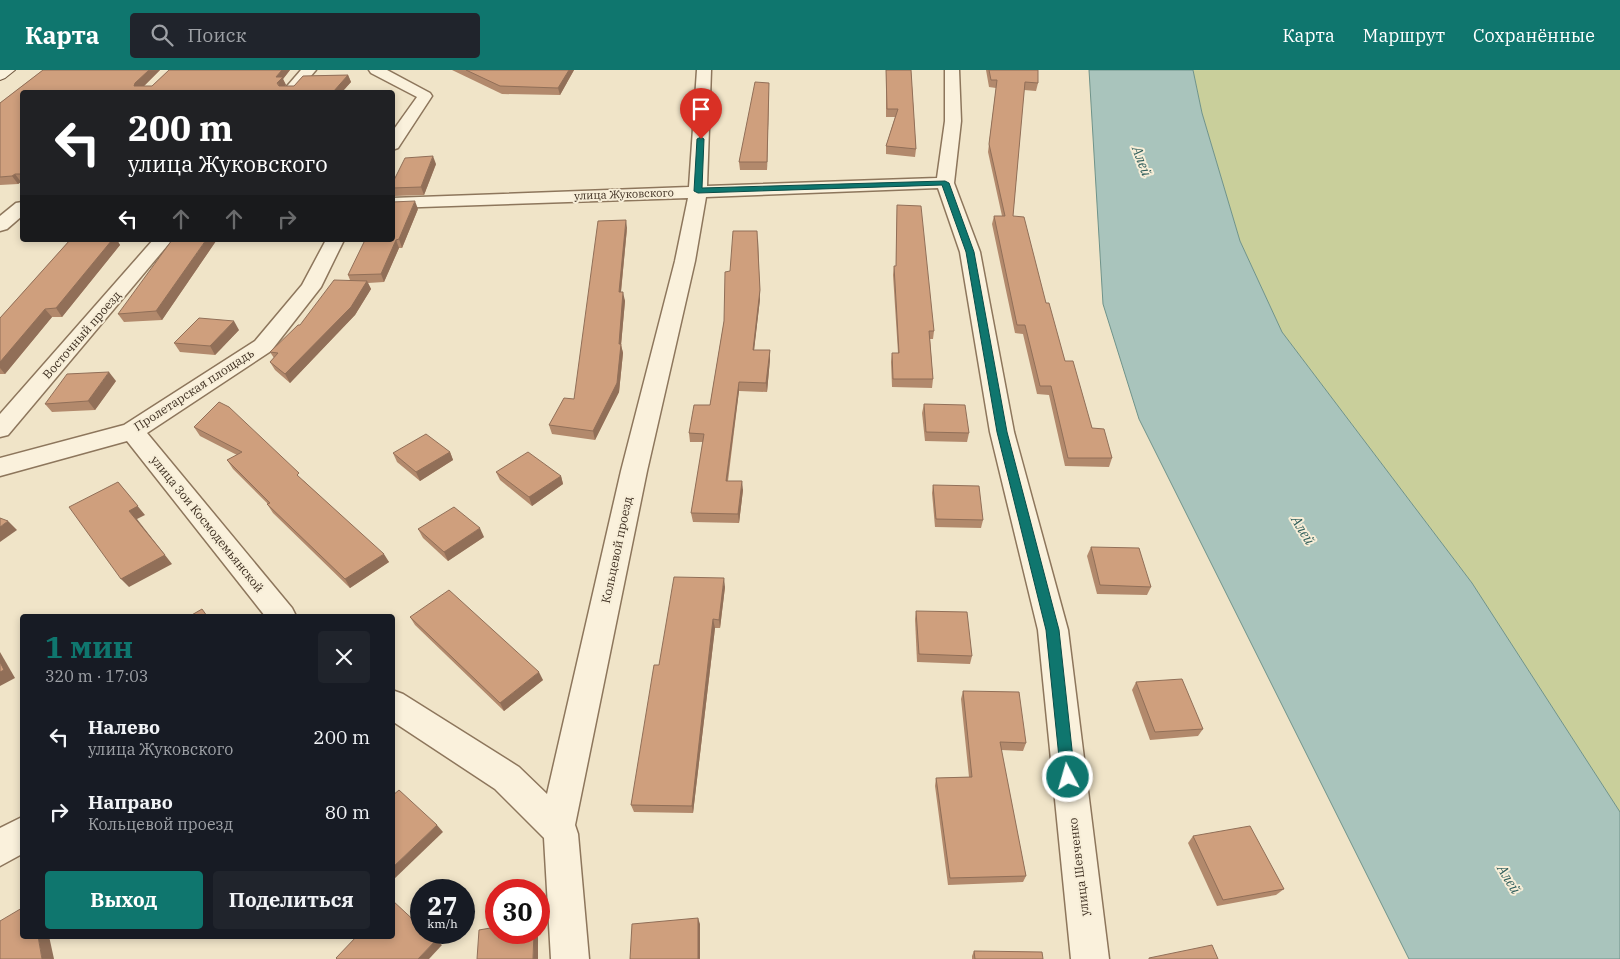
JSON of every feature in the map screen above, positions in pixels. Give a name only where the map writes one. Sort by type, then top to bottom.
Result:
[{"type":"street","points":[[292,90],[309,70]]},
{"type":"street","name":"Кольцевой проезд","points":[[557,827],[634,471],[686,261],[698,191],[704,70]]},
{"type":"street","name":"улица Шевченко","points":[[952,70],[953,121],[945,183],[970,252],[1002,432],[1053,630],[1090,959]]},
{"type":"street","points":[[383,71],[425,96],[395,141]]},
{"type":"street","name":"улица Жуковского","points":[[395,203],[945,183]]},
{"type":"street","points":[[0,209],[20,208]]},
{"type":"street","points":[[0,225],[20,210]]},
{"type":"street","name":"Восточный проезд","points":[[0,429],[161,242]]},
{"type":"street","name":"Пролетарская площадь","points":[[0,467],[132,431],[264,346],[311,287],[335,242]]},
{"type":"street","name":"улица Зои Космодемьянской","points":[[132,431],[280,614]]},
{"type":"street","points":[[395,706],[507,778],[557,827],[561,834],[570,959]]},
{"type":"street","points":[[0,848],[20,835]]},
{"type":"green space","points":[[1193,70],[1620,70],[1620,812],[1472,583],[1282,332],[1240,241],[1202,113]]},
{"type":"water","name":"Алей","points":[[1089,70],[1193,70],[1202,113],[1240,241],[1282,332],[1472,583],[1620,812],[1620,959],[1409,959],[1139,419],[1103,304]]},
{"type":"building","points":[[43,70],[149,70],[134,86],[152,86],[169,70],[282,70],[276,77],[283,77],[277,83],[279,86],[294,86],[303,76],[348,75],[335,90],[20,90],[20,174],[0,177],[0,103]]},
{"type":"building","points":[[466,70],[569,70],[558,88],[500,86]]},
{"type":"building","points":[[886,70],[911,70],[916,149],[886,146],[898,109],[887,109]]},
{"type":"building","points":[[989,70],[1038,70],[1038,83],[1025,82],[1013,216],[1024,217],[1046,303],[1049,303],[1065,361],[1073,361],[1092,428],[1104,429],[1112,458],[1068,458],[1051,386],[1040,386],[1025,325],[1017,325],[994,216],[1005,216],[989,144],[997,80],[991,80]]},
{"type":"building","points":[[755,82],[769,83],[767,162],[739,162]]},
{"type":"building","points":[[433,156],[421,187],[395,188],[395,178],[405,158]]},
{"type":"building","points":[[415,201],[399,239],[396,240],[381,274],[348,275],[364,242],[395,242],[395,202]]},
{"type":"building","points":[[897,205],[921,206],[934,331],[929,331],[933,379],[893,379],[892,353],[899,353],[894,266],[896,266]]},
{"type":"building","points":[[626,220],[619,292],[623,292],[617,383],[593,431],[549,425],[564,398],[574,399],[598,221]]},
{"type":"building","points":[[733,231],[757,231],[760,290],[753,350],[770,350],[766,383],[739,382],[726,481],[742,481],[738,514],[691,513],[704,434],[689,433],[694,405],[710,405],[724,321],[725,272],[730,271]]},
{"type":"building","points":[[68,242],[110,242],[56,308],[45,309],[0,362],[0,318]]},
{"type":"building","points":[[171,242],[205,242],[156,311],[118,314]]},
{"type":"building","points":[[334,280],[367,281],[351,307],[285,374],[270,362],[278,353],[270,352],[300,325]]},
{"type":"building","points":[[199,318],[234,321],[210,346],[174,343]]},
{"type":"building","points":[[109,372],[88,401],[45,404],[67,374]]},
{"type":"building","points":[[219,402],[229,407],[299,473],[297,475],[384,554],[345,579],[267,504],[270,503],[227,460],[242,452],[194,427]]},
{"type":"building","points":[[924,404],[965,405],[969,433],[926,432]]},
{"type":"building","points":[[426,434],[450,452],[416,472],[393,453]]},
{"type":"building","points":[[528,452],[561,476],[529,497],[496,472]]},
{"type":"building","points":[[118,482],[138,506],[129,511],[165,555],[121,579],[69,507]]},
{"type":"building","points":[[933,485],[979,486],[983,520],[936,519]]},
{"type":"building","points":[[454,507],[480,528],[444,552],[418,529]]},
{"type":"building","points":[[0,518],[8,521],[0,527]]},
{"type":"building","points":[[1091,547],[1139,548],[1151,587],[1100,585]]},
{"type":"building","points":[[674,577],[724,578],[719,620],[713,619],[692,806],[631,805],[654,665],[659,665]]},
{"type":"building","points":[[449,590],[539,672],[500,703],[410,617]]},
{"type":"building","points":[[202,609],[206,614],[193,614]]},
{"type":"building","points":[[916,611],[967,612],[972,656],[919,654]]},
{"type":"building","points":[[0,662],[4,670],[0,672]]},
{"type":"building","points":[[1182,679],[1203,729],[1155,732],[1136,682]]},
{"type":"building","points":[[963,691],[1019,692],[1026,743],[1000,742],[1026,876],[950,878],[936,778],[972,777]]},
{"type":"building","points":[[399,790],[437,825],[395,865],[395,793]]},
{"type":"building","points":[[1250,826],[1284,889],[1223,900],[1193,836]]},
{"type":"building","points":[[395,903],[410,917],[410,944],[432,944],[418,959],[337,959],[354,939],[395,939]]},
{"type":"building","points":[[20,909],[20,939],[39,939],[42,959],[0,959],[0,921]]},
{"type":"building","points":[[698,918],[698,959],[630,959],[632,924]]},
{"type":"building","points":[[485,929],[485,944],[534,944],[533,959],[477,959],[479,930]]},
{"type":"building","points":[[1212,945],[1218,959],[1149,959],[1149,958]]},
{"type":"building","points":[[974,951],[1042,952],[1043,959],[975,959]]},
{"type":"route","points":[[701,139],[698,191],[945,183],[970,252],[1002,432],[1053,630],[1068,777]]}]
